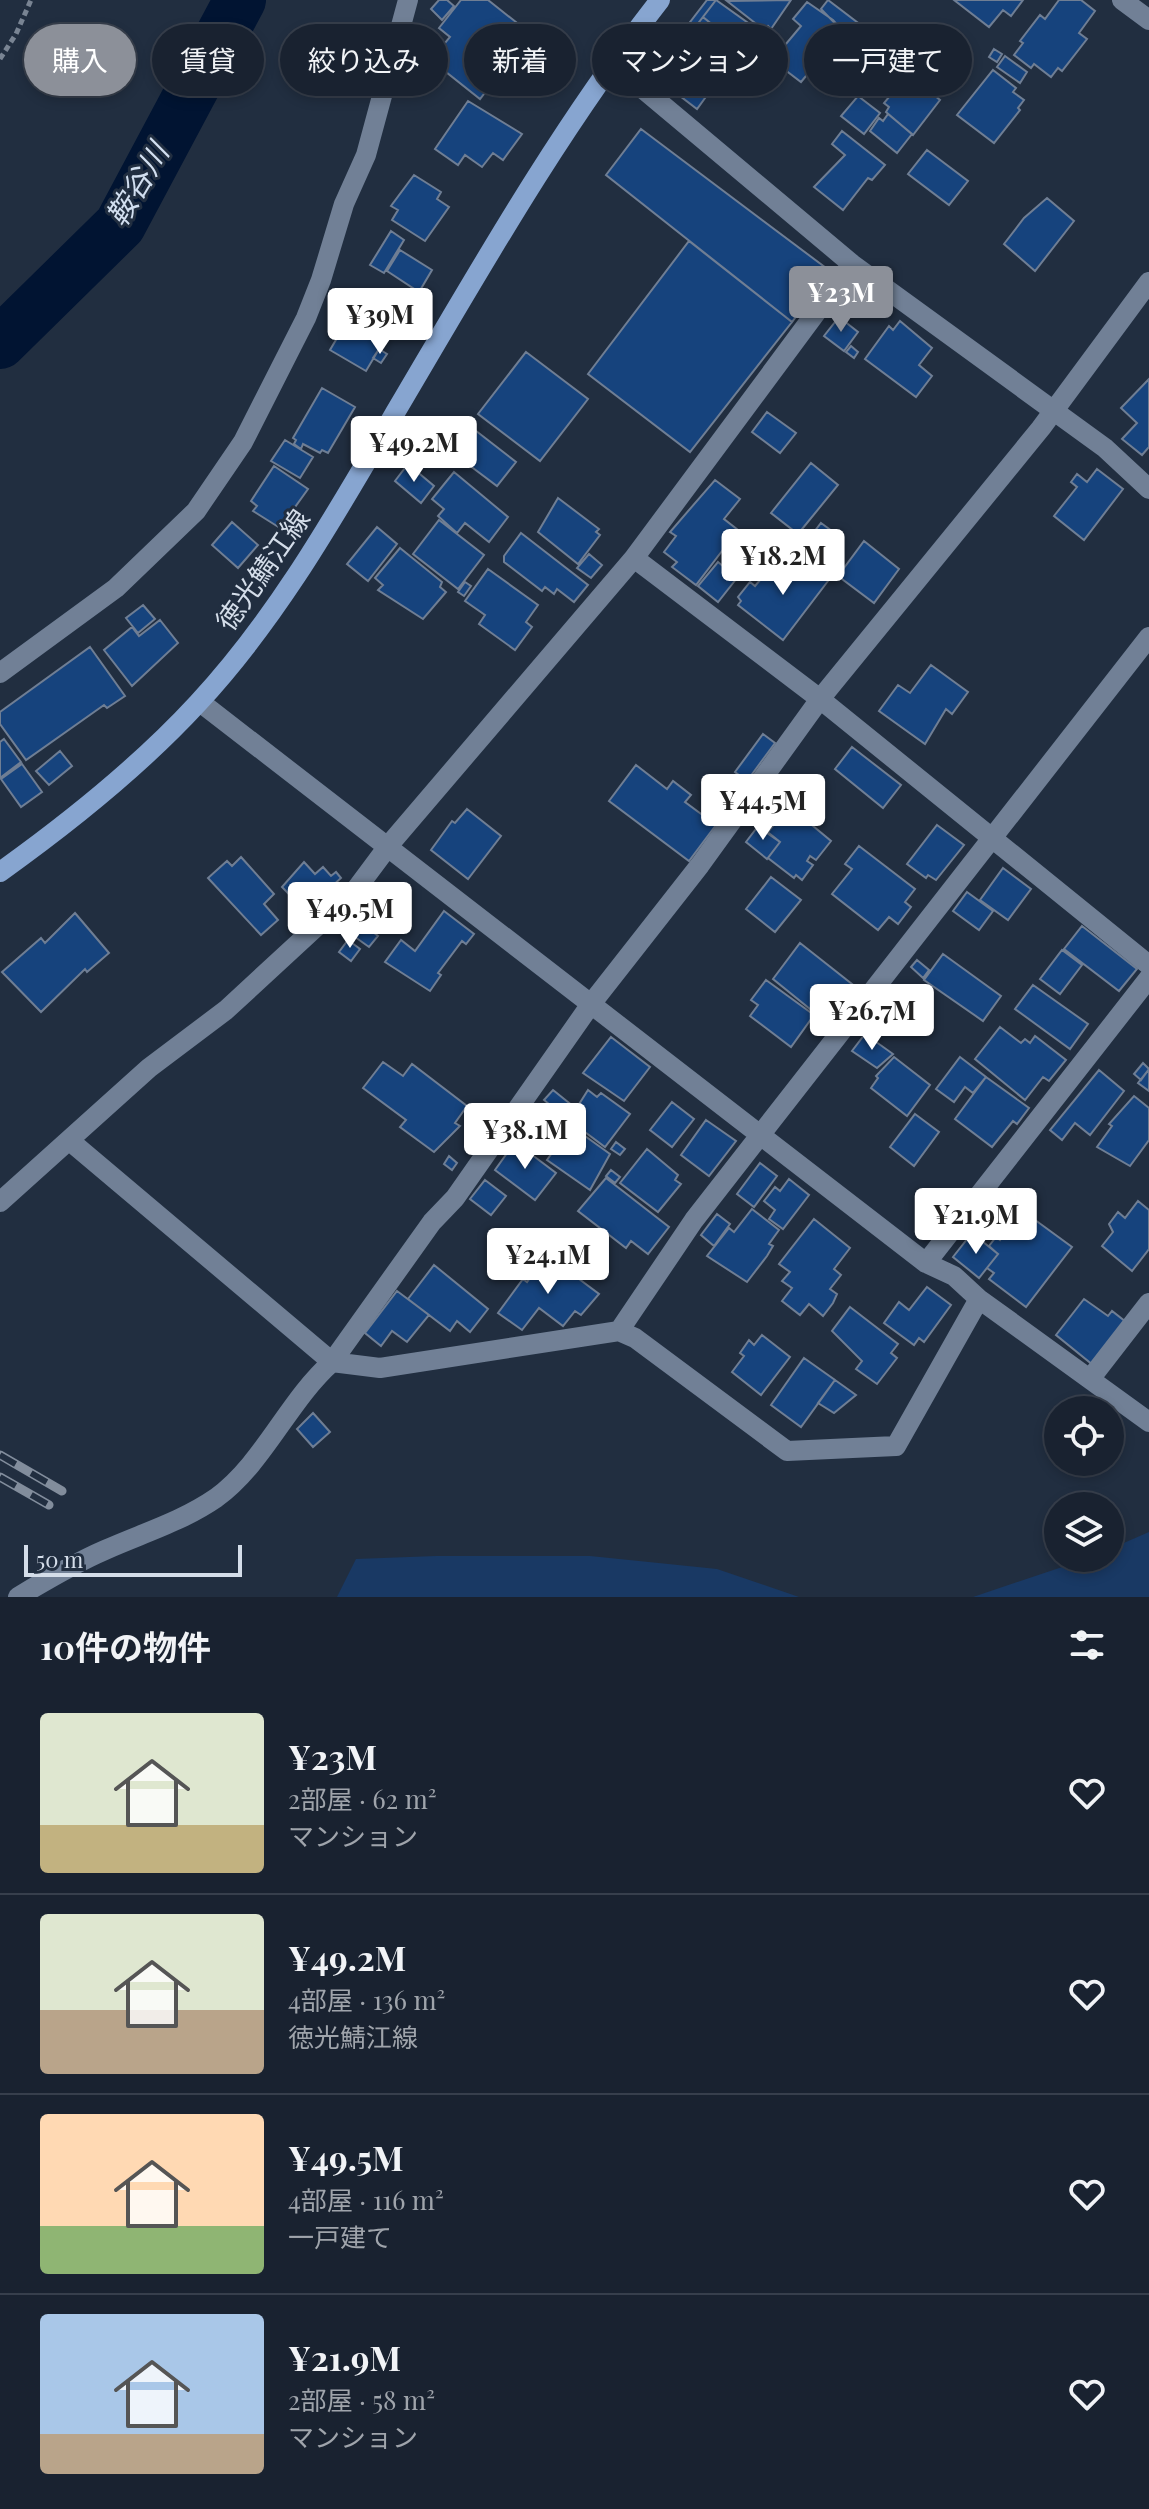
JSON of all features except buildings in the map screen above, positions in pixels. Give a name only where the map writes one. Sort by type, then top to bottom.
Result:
[{"type":"main road","name":"徳光鯖江線","points":[[641,24],[660,0]]},
{"type":"main road","name":"徳光鯖江線","points":[[0,872],[151,752],[200,702],[317,548],[550,156],[592,91]]},
{"type":"street","points":[[0,673],[128,577],[196,511],[243,442],[306,318],[321,280],[344,204],[366,155],[408,0]]},
{"type":"street","points":[[1122,0],[1149,20]]},
{"type":"street","points":[[652,96],[852,264],[1105,448],[1149,489]]},
{"type":"street","points":[[0,1202],[149,1068],[226,1010],[354,892],[389,845],[634,558],[852,264]]},
{"type":"street","points":[[18,1597],[106,1550],[163,1529],[218,1497],[251,1463],[315,1377],[332,1362],[432,1222],[455,1198],[491,1150],[591,1004],[700,865],[820,699],[1053,409],[1149,282]]},
{"type":"street","points":[[634,558],[820,699],[1149,965]]},
{"type":"street","points":[[619,1331],[694,1220],[1149,637]]},
{"type":"street","points":[[200,702],[389,845],[926,1263],[954,1276],[979,1299],[1149,1422]]},
{"type":"street","points":[[926,1263],[1149,978]]},
{"type":"street","points":[[70,1141],[332,1362],[380,1368],[619,1331],[635,1338],[787,1451],[896,1446],[979,1299]]},
{"type":"street","points":[[1090,1379],[1149,1303]]},
{"type":"path","points":[[0,59],[16,34],[31,0]]},
{"type":"shaded area","points":[[1149,1532],[1149,1597],[973,1597],[1047,1572],[1124,1572],[1124,1543]]},
{"type":"shaded area","points":[[590,1556],[717,1569],[799,1597],[337,1597],[356,1559]]},
{"type":"waterway","name":"鞍谷川","points":[[0,343],[120,225],[240,0]]},
{"type":"waterway","points":[[0,364],[8,334]]},
{"type":"railway","points":[[0,1455],[62,1491]]},
{"type":"railway","points":[[0,1477],[49,1505]]}]
